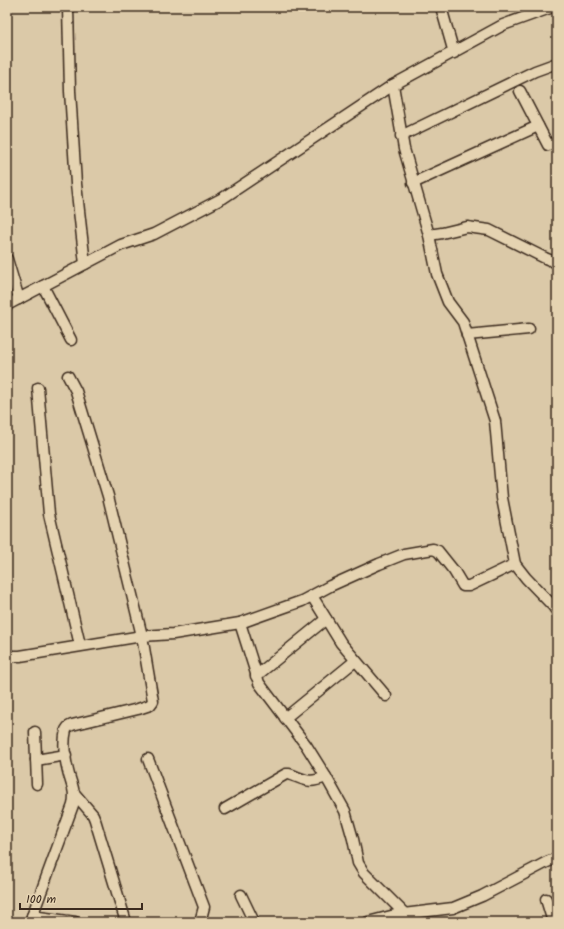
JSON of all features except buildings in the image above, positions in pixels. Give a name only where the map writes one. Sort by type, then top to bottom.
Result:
[{"type":"street","points":[[68,7],[70,91],[76,184],[84,264]]},
{"type":"street","points":[[442,7],[454,53]]},
{"type":"street","points":[[7,305],[121,245],[154,234],[223,198],[393,85],[503,25],[553,7]]},
{"type":"street","points":[[401,136],[535,70],[557,63]]},
{"type":"street","points":[[393,85],[404,149],[429,235],[437,274],[448,302],[463,322],[495,421],[502,498],[515,564],[557,612]]},
{"type":"street","points":[[520,92],[548,145],[557,142]]},
{"type":"street","points":[[413,183],[538,126]]},
{"type":"street","points":[[429,235],[467,227],[489,230],[557,263]]},
{"type":"street","points":[[7,259],[19,299]]},
{"type":"street","points":[[43,286],[71,340]]},
{"type":"street","points":[[467,335],[529,330]]},
{"type":"street","points":[[68,376],[76,391],[108,496],[142,636],[149,671],[152,704],[138,710],[68,726],[65,733],[68,771],[75,794],[74,805],[31,919],[75,922]]},
{"type":"street","points":[[38,388],[49,514],[80,645]]},
{"type":"street","points":[[7,656],[20,656],[80,645],[142,636],[173,634],[240,623],[302,601],[330,586],[404,554],[423,550],[433,549],[438,551],[454,571],[463,586],[469,586],[515,564]]},
{"type":"street","points":[[312,596],[341,644],[386,696]]},
{"type":"street","points":[[256,676],[326,618]]},
{"type":"street","points":[[240,623],[259,683],[306,744],[345,812],[354,839],[358,862],[364,873],[378,889],[413,922]]},
{"type":"street","points":[[285,718],[355,661]]},
{"type":"street","points":[[35,732],[37,784]]},
{"type":"street","points":[[36,760],[66,755]]},
{"type":"street","points":[[148,759],[204,907],[200,922]]},
{"type":"street","points":[[225,809],[286,774],[315,782],[326,777]]},
{"type":"street","points":[[75,794],[93,815],[95,820],[126,922]]},
{"type":"street","points":[[368,922],[395,915],[453,908],[482,896],[557,858]]},
{"type":"street","points":[[241,895],[254,922]]},
{"type":"street","points":[[546,899],[552,922]]}]
